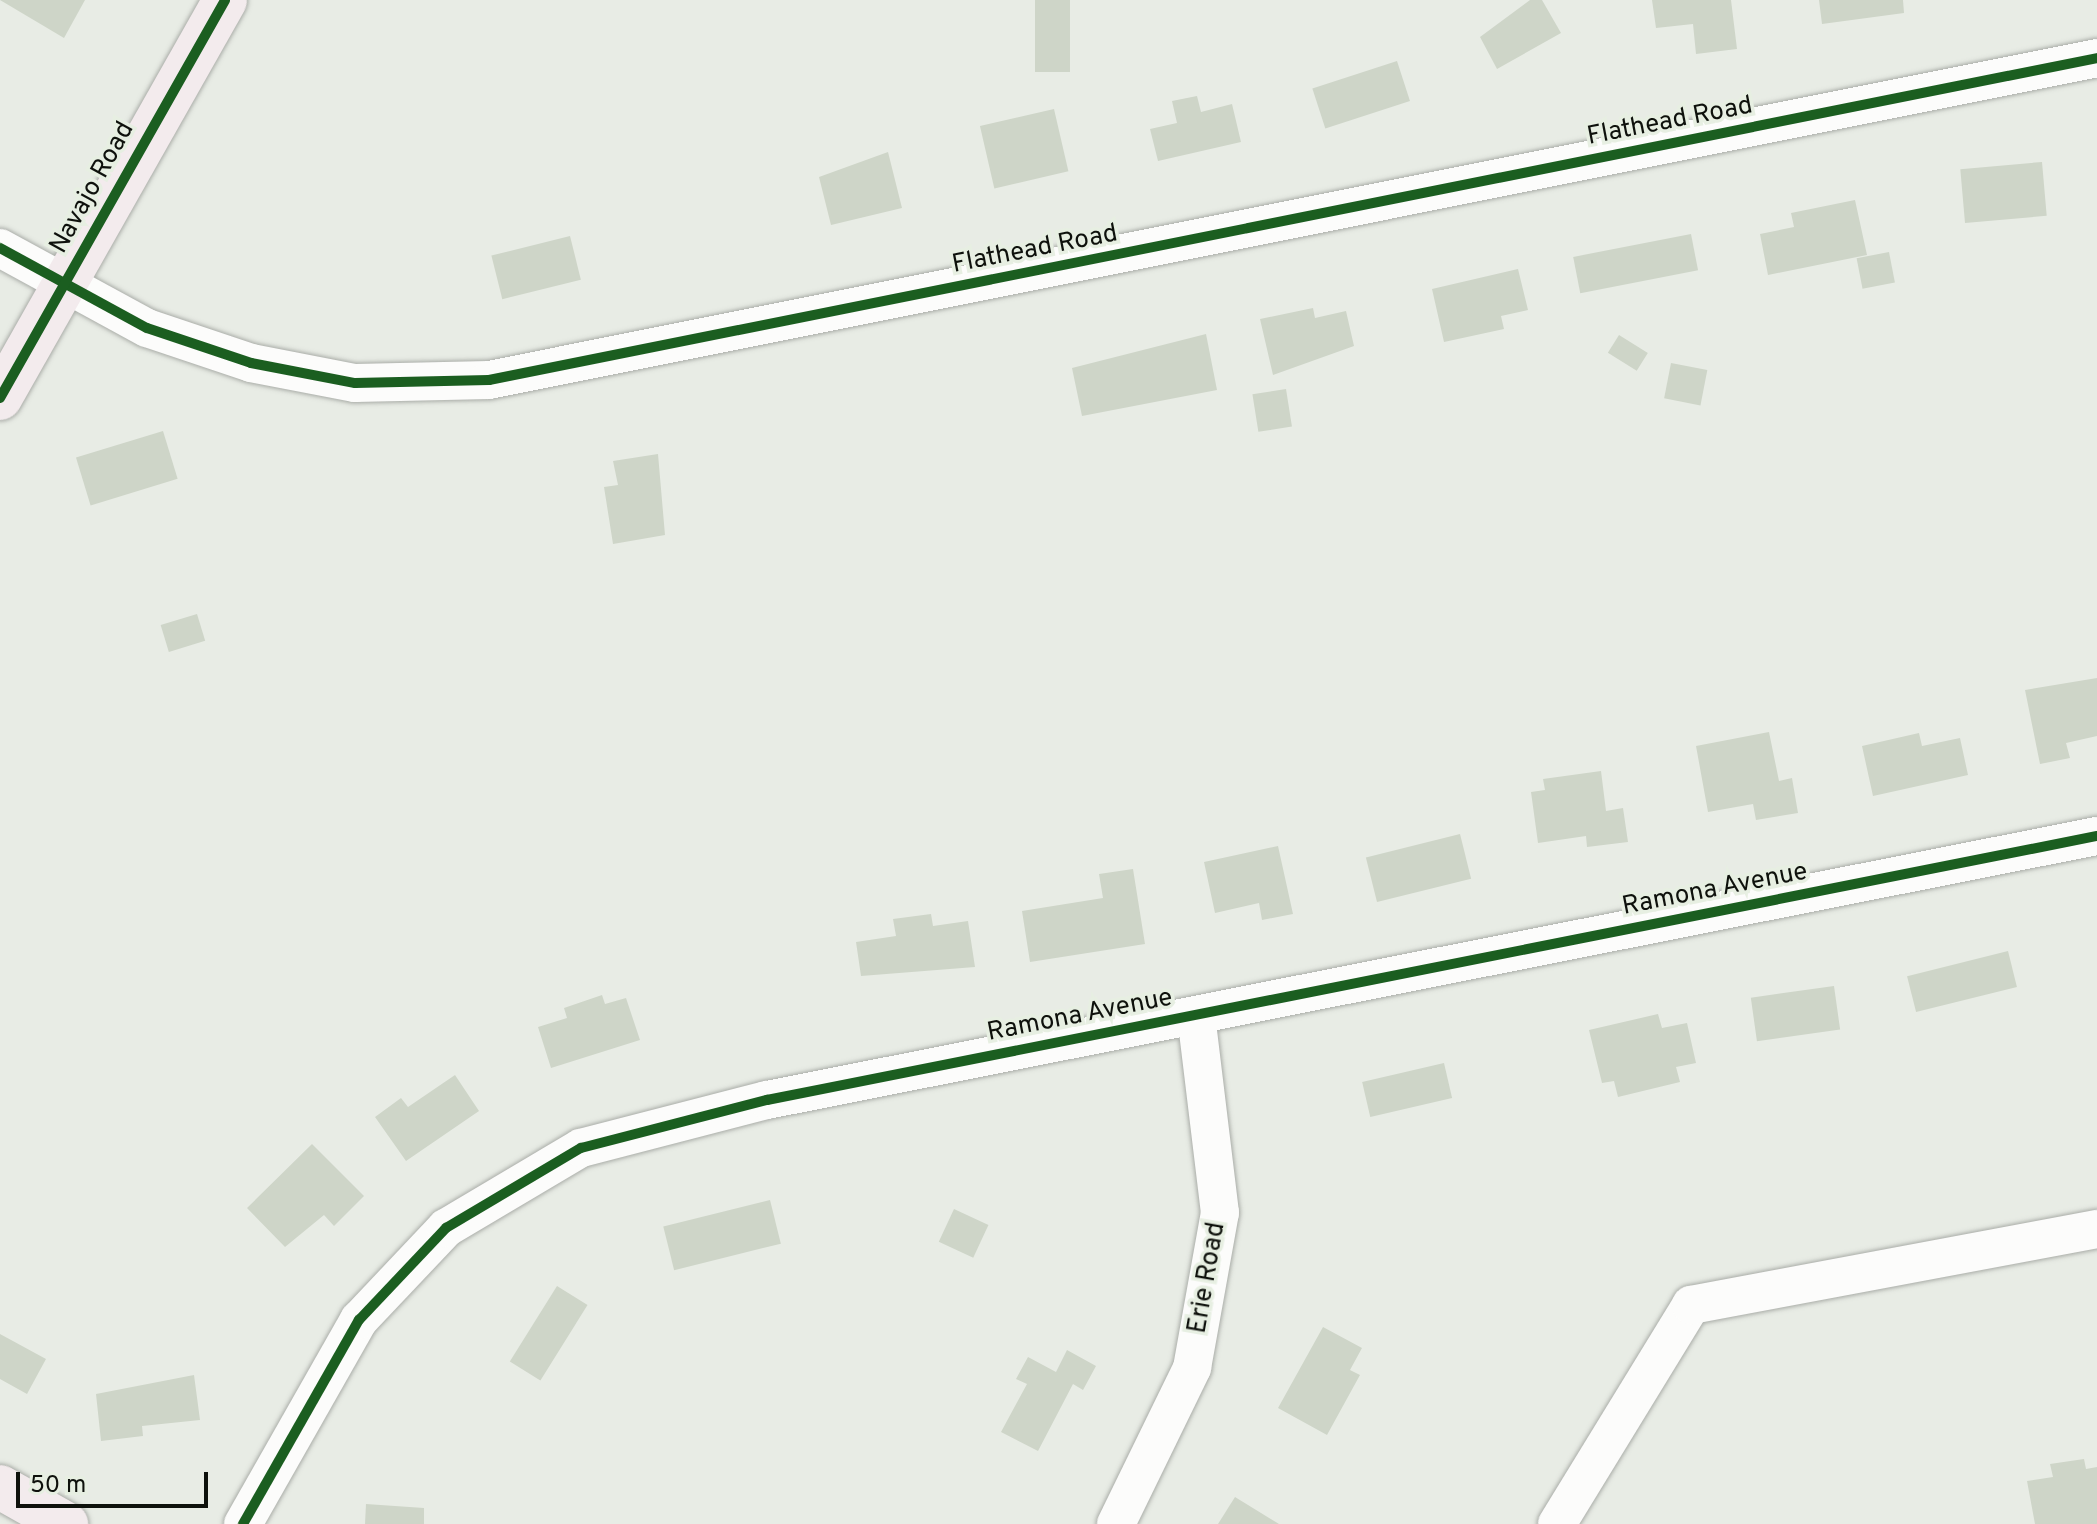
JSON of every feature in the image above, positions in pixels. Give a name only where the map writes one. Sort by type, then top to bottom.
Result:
[{"type":"main road","name":"Navajo Road","points":[[0,398],[225,0]]},
{"type":"main road","points":[[0,1487],[66,1524]]},
{"type":"street","name":"Flathead Road","points":[[0,248],[65,285],[200,349],[303,376],[412,385],[489,380],[2097,58]]},
{"type":"street","name":"Ramona Avenue","points":[[243,1524],[359,1320],[446,1228],[581,1148],[767,1100],[2097,836]]},
{"type":"street","name":"Erie Road","points":[[1116,1524],[1192,1368],[1220,1213],[1196,1016]]},
{"type":"street","points":[[1557,1524],[1691,1305],[2097,1229]]},
{"type":"building","points":[[0,0],[85,0],[64,38]]},
{"type":"building","points":[[1035,0],[1070,0],[1070,72],[1035,72]]},
{"type":"building","points":[[1530,0],[1542,0],[1561,33],[1497,69],[1480,37]]},
{"type":"building","points":[[1652,0],[1731,0],[1737,49],[1696,54],[1693,24],[1656,28]]},
{"type":"building","points":[[1819,0],[1903,0],[1904,13],[1822,24]]},
{"type":"building","points":[[1397,61],[1410,101],[1325,128],[1312,89]]},
{"type":"building","points":[[1197,96],[1201,112],[1232,104],[1241,142],[1158,161],[1150,129],[1177,123],[1172,101]]},
{"type":"building","points":[[1054,109],[1068,171],[994,188],[980,126]]},
{"type":"building","points":[[888,152],[902,208],[831,225],[819,177]]},
{"type":"building","points":[[2042,162],[2047,216],[1965,223],[1960,169]]},
{"type":"building","points":[[1855,200],[1867,255],[1768,275],[1760,234],[1794,227],[1791,213]]},
{"type":"building","points":[[1691,234],[1698,270],[1580,293],[1573,257]]},
{"type":"building","points":[[570,236],[581,280],[502,299],[491,256]]},
{"type":"building","points":[[1889,252],[1895,282],[1863,289],[1857,258]]},
{"type":"building","points":[[1518,269],[1528,310],[1501,316],[1504,329],[1444,342],[1432,289]]},
{"type":"building","points":[[1313,308],[1315,318],[1346,311],[1354,346],[1273,375],[1260,319]]},
{"type":"building","points":[[1206,334],[1217,390],[1082,416],[1072,368]]},
{"type":"building","points":[[1619,335],[1648,353],[1637,371],[1608,353]]},
{"type":"building","points":[[1671,363],[1707,370],[1700,405],[1664,398]]},
{"type":"building","points":[[1286,389],[1292,427],[1258,432],[1252,394]]},
{"type":"building","points":[[163,431],[178,479],[91,505],[76,458]]},
{"type":"building","points":[[658,454],[665,535],[613,544],[604,487],[618,485],[613,461]]},
{"type":"building","points":[[197,614],[205,641],[169,652],[161,625]]},
{"type":"building","points":[[2097,678],[2097,736],[2066,743],[2070,758],[2040,764],[2025,690]]},
{"type":"building","points":[[1769,732],[1779,781],[1792,778],[1798,813],[1756,820],[1753,804],[1708,812],[1696,746]]},
{"type":"building","points":[[1919,733],[1922,746],[1960,738],[1968,775],[1873,796],[1862,746]]},
{"type":"building","points":[[1601,771],[1606,811],[1623,808],[1628,842],[1587,847],[1586,836],[1538,843],[1531,792],[1545,790],[1543,779]]},
{"type":"building","points":[[1460,834],[1471,879],[1377,902],[1366,857]]},
{"type":"building","points":[[1278,846],[1293,914],[1262,920],[1259,903],[1215,913],[1204,862]]},
{"type":"building","points":[[1133,869],[1145,944],[1030,962],[1022,911],[1103,898],[1099,874]]},
{"type":"building","points":[[931,914],[933,926],[968,921],[975,967],[861,976],[856,942],[896,936],[893,919]]},
{"type":"building","points":[[2008,951],[2017,987],[1916,1012],[1907,976]]},
{"type":"building","points":[[1834,986],[1840,1030],[1757,1041],[1751,998]]},
{"type":"building","points":[[602,995],[605,1004],[626,998],[640,1040],[551,1068],[538,1027],[567,1018],[564,1008]]},
{"type":"building","points":[[1658,1014],[1662,1028],[1687,1023],[1696,1063],[1676,1067],[1680,1082],[1618,1097],[1614,1081],[1602,1083],[1589,1030]]},
{"type":"building","points":[[1444,1063],[1452,1098],[1370,1117],[1362,1082]]},
{"type":"building","points":[[455,1075],[479,1111],[406,1161],[375,1117],[401,1098],[408,1107]]},
{"type":"building","points":[[312,1144],[364,1196],[334,1226],[324,1215],[285,1247],[247,1208]]},
{"type":"building","points":[[770,1200],[781,1244],[674,1270],[663,1227]]},
{"type":"building","points":[[954,1209],[988,1225],[973,1258],[939,1242]]},
{"type":"building","points":[[557,1286],[588,1305],[540,1381],[510,1361]]},
{"type":"building","points":[[1323,1327],[1362,1348],[1350,1370],[1360,1375],[1327,1435],[1278,1408]]},
{"type":"building","points":[[0,1334],[46,1359],[27,1394],[0,1379]]},
{"type":"building","points":[[1067,1350],[1096,1366],[1083,1390],[1073,1384],[1038,1451],[1001,1432],[1027,1384],[1016,1379],[1028,1357],[1056,1372]]},
{"type":"building","points":[[194,1375],[200,1420],[142,1426],[143,1436],[101,1441],[96,1394]]},
{"type":"building","points":[[2084,1459],[2086,1469],[2097,1467],[2097,1524],[2035,1524],[2027,1481],[2053,1477],[2050,1464]]},
{"type":"building","points":[[1235,1497],[1279,1524],[1218,1524]]},
{"type":"building","points":[[366,1504],[424,1508],[424,1524],[365,1524]]},
{"type":"cycle path","points":[[0,398],[225,0]]},
{"type":"cycle path","points":[[0,248],[147,328],[251,363],[355,383],[489,380],[2097,58]]},
{"type":"cycle path","points":[[243,1524],[359,1320],[446,1228],[581,1148],[767,1100],[2097,836]]}]
